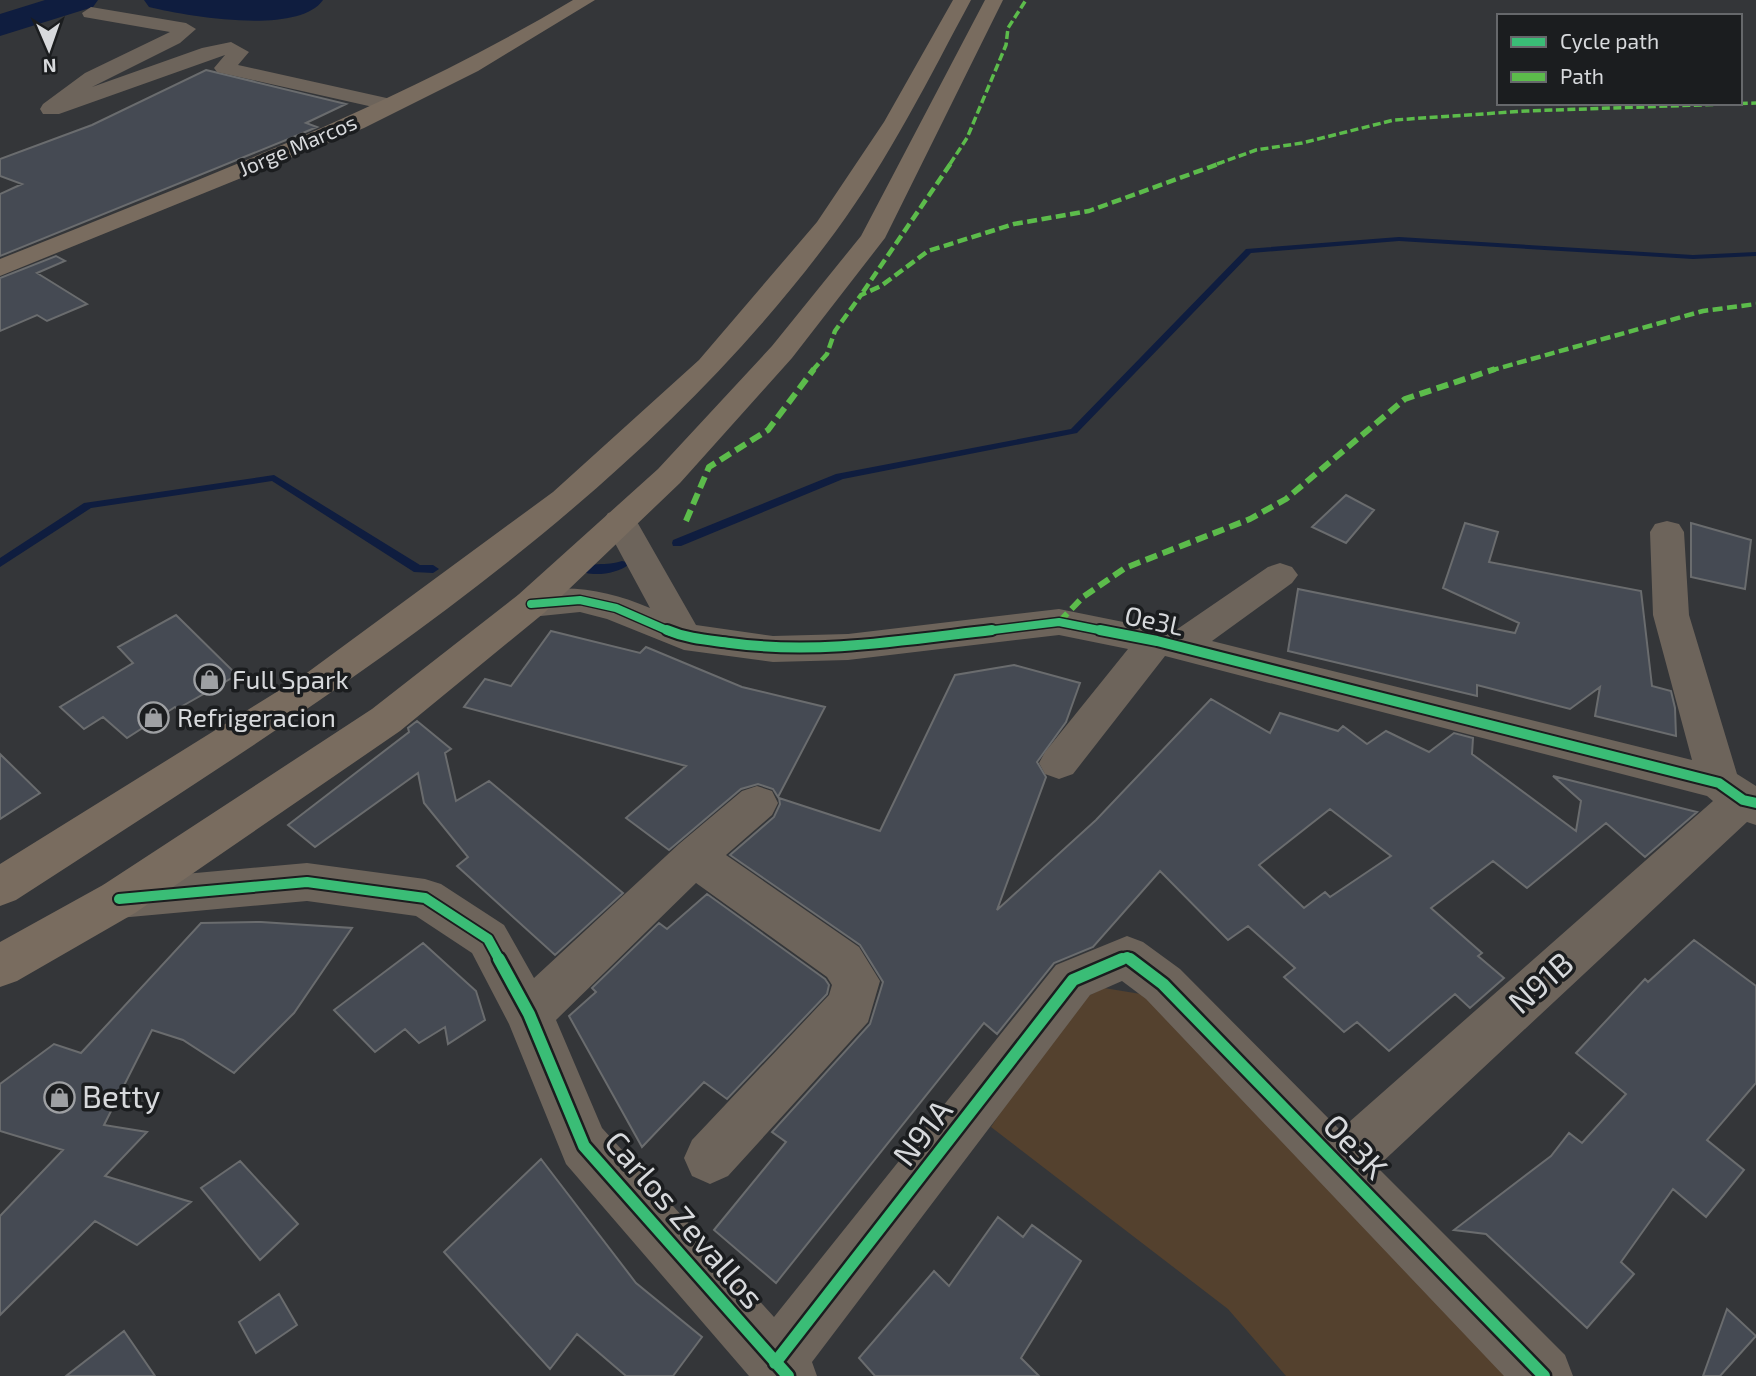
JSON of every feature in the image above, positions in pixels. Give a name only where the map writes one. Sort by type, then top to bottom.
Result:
[{"type":"main road","name":"Jorge Marcos","points":[[0,268],[289,151],[391,105],[469,68],[586,0]]},
{"type":"main road","points":[[0,887],[318,685],[565,499],[709,366],[826,227],[895,122],[962,0]]},
{"type":"main road","points":[[0,966],[119,899],[386,720],[531,604],[669,476],[782,352],[872,238],[994,0]]},
{"type":"street","points":[[91,13],[186,29],[173,39],[92,77],[51,109],[209,52],[231,48],[239,52],[224,68],[391,105]]},
{"type":"street","points":[[620,521],[684,637]]},
{"type":"street","points":[[1668,532],[1671,615],[1744,799]]},
{"type":"street","points":[[1059,764],[1127,674],[1168,644],[1280,575]]},
{"type":"street","name":"Oe3L","points":[[531,604],[580,600],[616,608],[684,637],[773,649],[848,647],[1059,622],[1168,644],[1744,799]]},
{"type":"street","name":"N91B","points":[[1339,1166],[1744,799]]},
{"type":"street","points":[[529,1014],[694,858],[757,803]]},
{"type":"street","points":[[694,858],[843,962],[856,981],[850,1006],[710,1158]]},
{"type":"street","name":"Carlos Zevallos","points":[[119,899],[307,881],[425,898],[488,939],[529,1014],[584,1146],[782,1369]]},
{"type":"street","name":"Oe3K","points":[[1127,957],[1163,984],[1544,1376]]},
{"type":"street","name":"N91A","points":[[782,1369],[1073,979],[1127,957]]},
{"type":"shaded area","points":[[1104,988],[1153,996],[1510,1376],[1286,1376],[1228,1309],[991,1127],[1070,1005]]},
{"type":"building","points":[[206,70],[346,104],[306,123],[317,127],[0,256],[0,194],[22,184],[0,176],[0,159],[92,125]]},
{"type":"building","points":[[56,256],[65,261],[37,273],[87,304],[47,321],[37,315],[0,331],[0,278]]},
{"type":"building","points":[[1346,495],[1374,510],[1346,543],[1312,527]]},
{"type":"building","points":[[1465,523],[1498,532],[1489,562],[1641,591],[1652,686],[1671,691],[1676,736],[1595,716],[1600,687],[1570,709],[1477,685],[1477,696],[1288,651],[1298,589],[1515,633],[1519,623],[1443,588]]},
{"type":"building","points":[[1691,523],[1751,540],[1745,589],[1691,577]]},
{"type":"building","points":[[176,615],[237,675],[177,709],[175,707],[127,738],[103,717],[84,729],[60,707],[133,663],[118,647]]},
{"type":"building","points":[[551,631],[640,653],[646,647],[742,687],[825,707],[778,797],[773,789],[758,784],[741,789],[669,850],[626,818],[686,766],[464,707],[485,679],[511,686]]},
{"type":"building","points":[[1014,665],[1080,683],[1066,722],[1037,762],[1046,777],[997,910],[1096,820],[1211,699],[1270,733],[1280,713],[1338,731],[1343,726],[1367,744],[1386,731],[1429,752],[1454,733],[1473,738],[1472,754],[1576,831],[1581,801],[1553,776],[1697,812],[1645,857],[1606,823],[1527,888],[1493,861],[1431,908],[1482,953],[1478,956],[1504,978],[1470,1008],[1455,994],[1389,1051],[1357,1022],[1344,1032],[1284,977],[1295,968],[1248,926],[1228,940],[1160,871],[1093,947],[1054,963],[997,1034],[984,1023],[776,1283],[714,1230],[786,1142],[772,1132],[870,1024],[883,982],[860,945],[730,855],[774,817],[780,804],[779,798],[880,831],[955,675]],"holes":[[[1330,809],[1391,856],[1330,897],[1325,892],[1304,908],[1259,865]]]},
{"type":"building","points":[[417,721],[451,749],[445,753],[456,801],[489,781],[623,893],[555,955],[457,866],[468,857],[424,803],[418,773],[315,847],[288,825],[409,732],[408,728]]},
{"type":"building","points":[[0,754],[40,793],[0,819]]},
{"type":"building","points":[[707,894],[825,979],[829,985],[827,994],[727,1099],[704,1082],[642,1147],[569,1016],[596,992],[592,988],[659,923],[667,929]]},
{"type":"building","points":[[261,922],[352,928],[294,1013],[234,1073],[183,1040],[152,1030],[104,1125],[147,1132],[105,1176],[191,1202],[137,1245],[95,1221],[0,1315],[0,1216],[63,1150],[0,1131],[0,1084],[54,1044],[81,1053],[201,923]]},
{"type":"building","points":[[1694,940],[1756,986],[1756,1083],[1707,1140],[1744,1170],[1706,1217],[1673,1189],[1621,1262],[1634,1274],[1587,1328],[1486,1234],[1454,1230],[1551,1156],[1569,1133],[1582,1143],[1626,1094],[1576,1053],[1645,979],[1648,982]]},
{"type":"building","points":[[423,943],[476,991],[485,1020],[448,1044],[445,1027],[419,1043],[405,1029],[375,1052],[334,1010]]},
{"type":"building","points":[[541,1159],[636,1283],[702,1337],[673,1376],[626,1376],[577,1334],[550,1369],[444,1252]]},
{"type":"building","points":[[240,1161],[298,1224],[260,1260],[201,1188]]},
{"type":"building","points":[[998,1217],[1023,1237],[1032,1225],[1081,1261],[1021,1358],[1039,1376],[875,1376],[859,1358],[934,1271],[949,1286]]},
{"type":"building","points":[[279,1294],[297,1325],[256,1353],[239,1322]]},
{"type":"building","points":[[1727,1309],[1756,1336],[1720,1376],[1703,1376]]},
{"type":"building","points":[[124,1331],[155,1376],[66,1376]]},
{"type":"waterway","points":[[0,25],[81,0]]},
{"type":"waterway","points":[[161,0],[234,11],[270,9],[306,0]]},
{"type":"waterway","points":[[677,543],[840,476],[1074,431],[1249,251],[1399,239],[1693,257],[1756,254]]},
{"type":"waterway","points":[[0,563],[88,505],[274,478],[418,569],[433,569]]},
{"type":"waterway","points":[[583,569],[613,569],[622,565]]},
{"type":"marked path","points":[[863,292],[901,240],[967,138],[1006,45],[1008,28],[1026,0]]},
{"type":"marked path","points":[[1742,103],[1756,103]]},
{"type":"marked path","points":[[686,521],[709,467],[768,430],[790,397],[827,354],[835,331],[851,306],[861,295],[881,286],[928,251],[1014,224],[1089,211],[1256,150],[1302,143],[1394,120],[1526,111],[1698,105]]},
{"type":"marked path","points":[[1059,622],[1083,597],[1125,568],[1250,519],[1286,499],[1405,399],[1447,383],[1624,332],[1703,311],[1756,304]]},
{"type":"cycle path","points":[[531,604],[580,600],[616,608],[684,637],[773,649],[848,647],[1059,622],[1157,641],[1719,783],[1743,800],[1756,803]]},
{"type":"cycle path","points":[[119,899],[307,882],[425,898],[488,939],[529,1014],[584,1146],[788,1376]]},
{"type":"cycle path","points":[[775,1363],[1073,980],[1127,957],[1163,984],[1544,1376]]},
{"type":"place","name":"Full Spark","points":[[209,680]]},
{"type":"place","name":"Refrigeracion","points":[[154,718]]},
{"type":"place","name":"Betty","points":[[59,1097]]}]
